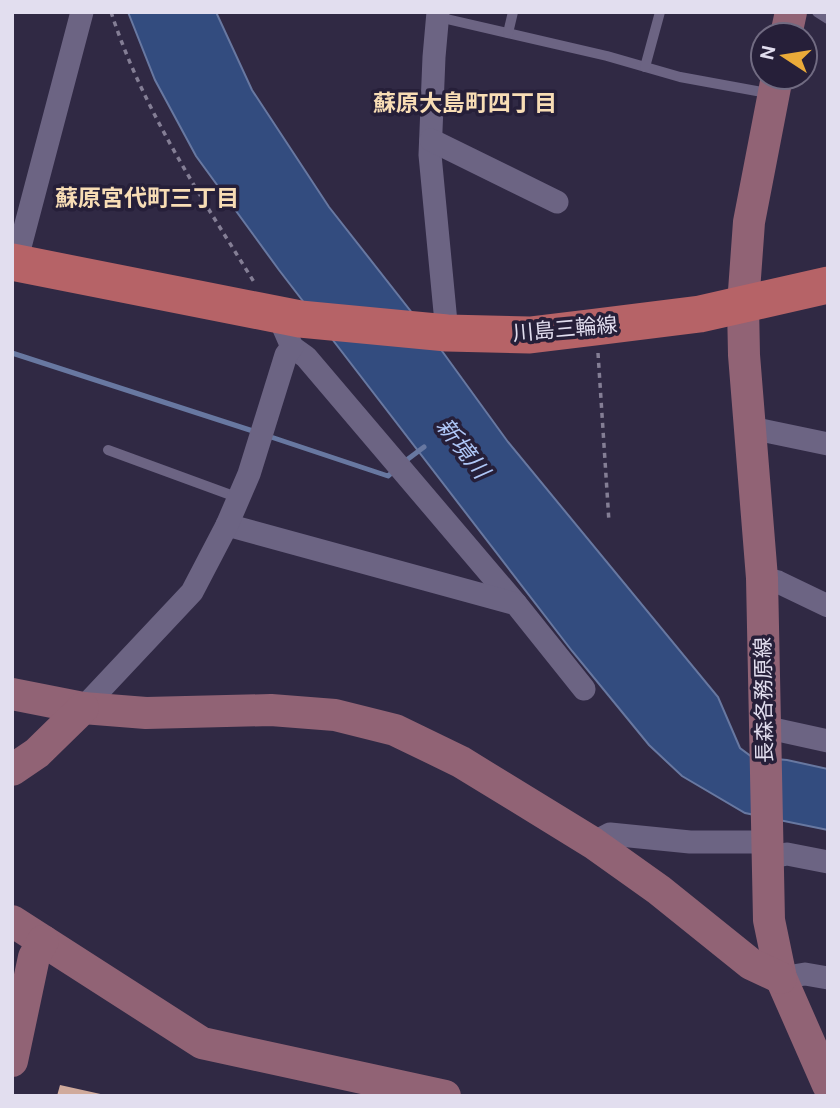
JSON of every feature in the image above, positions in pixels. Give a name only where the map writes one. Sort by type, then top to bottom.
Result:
[{"type":"main road","name":"川島三輪線","points":[[14,262],[290,327],[447,333],[530,335],[701,314],[828,285]]},
{"type":"street","points":[[14,262],[82,12]]},
{"type":"street","points":[[438,15],[430,155],[447,333]]},
{"type":"street","name":"長森各務原線","points":[[774,91],[749,222],[743,305],[744,355],[762,578],[769,920],[780,978],[828,1085]]},
{"type":"street","points":[[431,140],[557,202]]},
{"type":"street","points":[[12,770],[37,753],[192,592],[226,525],[232,495],[263,433],[286,355],[290,327]]},
{"type":"street","points":[[290,327],[306,358],[516,604],[584,690]]},
{"type":"street","points":[[751,428],[828,444]]},
{"type":"street","points":[[226,525],[516,604]]},
{"type":"street","points":[[762,578],[778,582],[828,607]]},
{"type":"street","points":[[12,694],[82,708],[146,713],[271,710],[335,715],[395,730],[461,762],[593,844],[659,890],[751,964],[780,978],[805,975],[828,978]]},
{"type":"street","points":[[764,727],[828,741]]},
{"type":"street","points":[[593,844],[610,834],[767,850],[828,862]]},
{"type":"street","points":[[12,921],[202,1043],[445,1096]]},
{"type":"street","points":[[12,1060],[34,957],[43,941]]},
{"type":"lane","points":[[508,33],[513,12]]},
{"type":"lane","points":[[645,66],[660,12]]},
{"type":"lane","points":[[817,12],[828,19]]},
{"type":"lane","points":[[438,15],[680,77],[749,83]]},
{"type":"lane","points":[[108,450],[232,495]]},
{"type":"path","points":[[111,12],[142,94],[176,156],[259,291],[290,327]]},
{"type":"path","points":[[596,327],[609,522]]},
{"type":"water","name":"新境川","points":[[128,12],[216,12],[252,90],[329,207],[442,351],[508,442],[718,697],[740,748],[752,757],[787,760],[828,769],[828,830],[745,813],[682,776],[649,745],[572,651],[279,270],[196,156],[155,80]]},
{"type":"building","points":[[60,1085],[105,1095],[105,1096],[57,1096]]},
{"type":"waterway","points":[[12,353],[256,432]]},
{"type":"waterway","points":[[268,436],[388,476],[394,471]]},
{"type":"waterway","points":[[404,462],[424,447]]},
{"type":"district","name":"蘇原大島町四丁目","points":[[465,103]]},
{"type":"district","name":"蘇原宮代町三丁目","points":[[147,198]]}]
